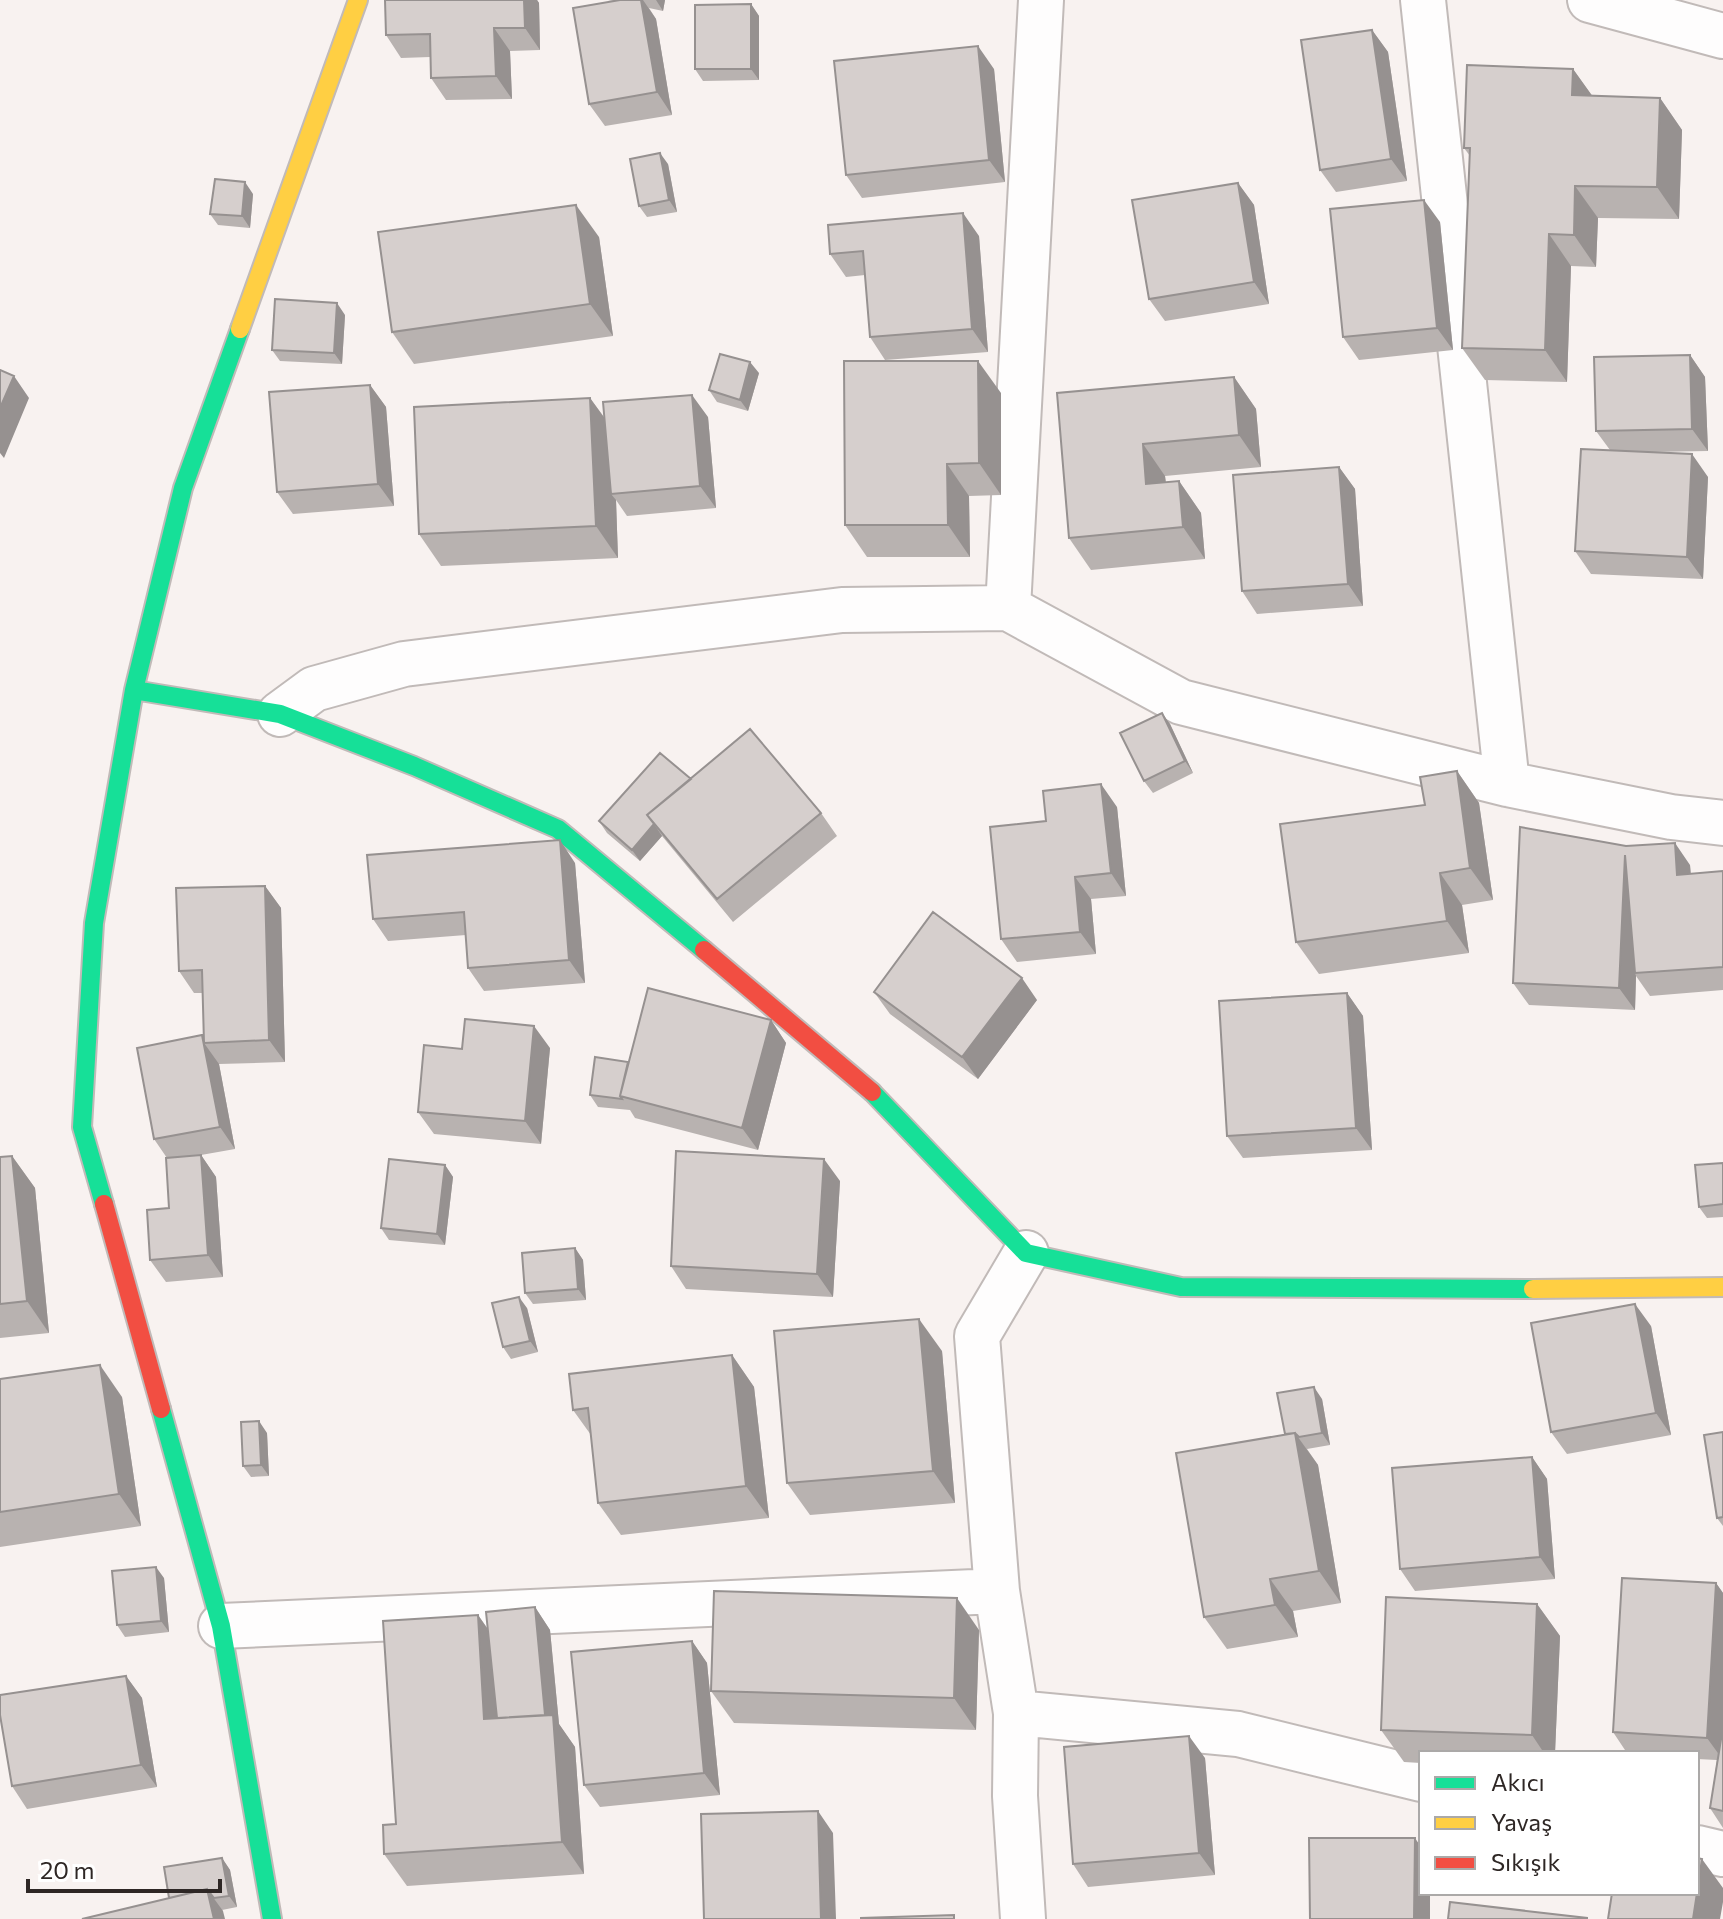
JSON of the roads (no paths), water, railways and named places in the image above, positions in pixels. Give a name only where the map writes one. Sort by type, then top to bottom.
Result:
[{"type":"street","points":[[272,1919],[221,1626],[82,1127],[94,923],[134,690],[183,488],[358,0]]},
{"type":"street","points":[[1008,608],[1041,0]]},
{"type":"street","points":[[1423,0],[1507,784]]},
{"type":"street","points":[[1590,0],[1723,36]]},
{"type":"street","points":[[280,714],[314,689],[404,664],[842,610],[1008,608],[1181,702],[1507,784],[1671,817],[1723,823]]},
{"type":"street","points":[[134,690],[280,714],[414,766],[558,829],[867,1086],[1026,1253],[1181,1287],[1723,1287]]},
{"type":"street","points":[[1023,1919],[1015,1796],[1016,1713],[997,1591],[977,1336],[1026,1253]]},
{"type":"street","points":[[221,1626],[997,1591]]},
{"type":"street","points":[[1016,1713],[1238,1734],[1419,1779]]},
{"type":"street","points":[[1699,1848],[1723,1854]]}]
